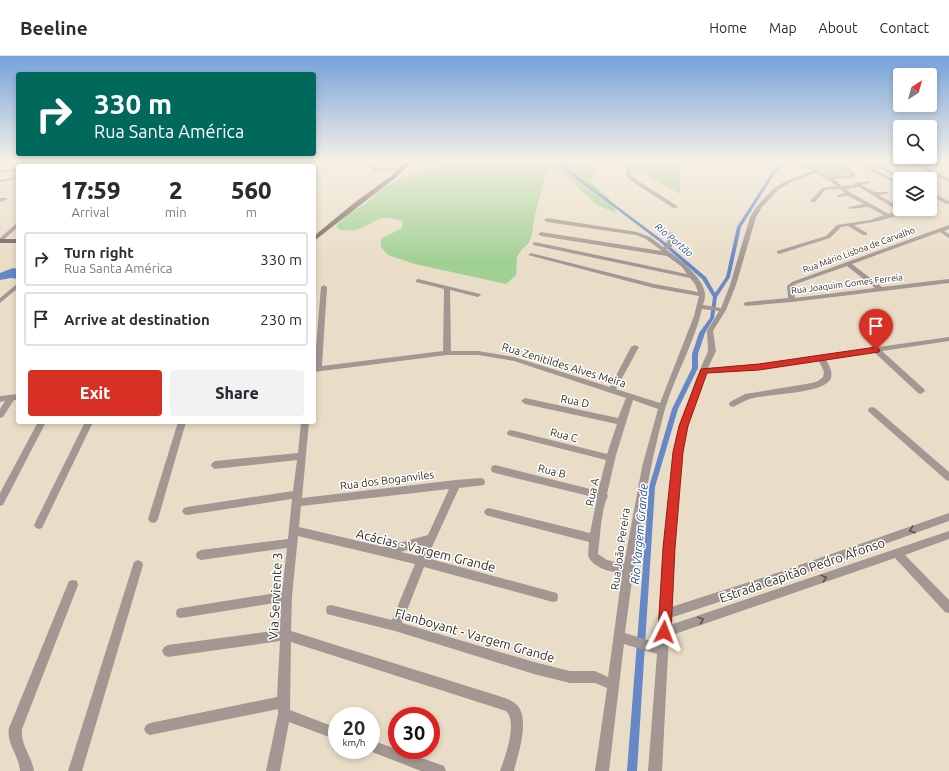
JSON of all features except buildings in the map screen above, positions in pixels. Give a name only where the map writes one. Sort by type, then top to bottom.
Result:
[{"type":"main road","points":[[316,237],[368,194]]},
{"type":"main road","points":[[0,241],[16,241]]},
{"type":"street","points":[[657,194],[675,206]]},
{"type":"street","points":[[655,771],[669,548],[678,452],[684,426],[712,351],[710,331],[741,261],[751,222],[760,206],[772,194]]},
{"type":"street","points":[[813,201],[818,194]]},
{"type":"street","points":[[839,196],[847,194]]},
{"type":"street","points":[[850,194],[889,216]]},
{"type":"street","points":[[858,199],[879,194]]},
{"type":"street","points":[[779,252],[828,237],[836,228],[848,224],[871,221],[900,211],[876,195]]},
{"type":"street","points":[[937,197],[948,203]]},
{"type":"street","points":[[0,200],[6,199]]},
{"type":"street","points":[[851,208],[868,205]]},
{"type":"street","points":[[547,220],[642,235],[667,250],[684,266],[694,277],[702,295]]},
{"type":"street","points":[[848,224],[865,234]]},
{"type":"street","points":[[0,241],[16,226]]},
{"type":"street","name":"Rua Mário Lisboa de Carvalho","points":[[792,300],[790,286],[794,283],[949,227]]},
{"type":"street","points":[[940,230],[949,236]]},
{"type":"street","points":[[667,250],[671,233]]},
{"type":"street","points":[[541,234],[667,250]]},
{"type":"street","points":[[535,244],[694,277]]},
{"type":"street","points":[[531,255],[654,286],[702,295]]},
{"type":"street","points":[[850,264],[880,289]]},
{"type":"street","points":[[418,281],[478,295]]},
{"type":"street","name":"Rua Joaquim Gomes Ferreia","points":[[746,304],[792,300],[949,281]]},
{"type":"street","points":[[0,301],[16,287]]},
{"type":"street","points":[[316,369],[324,287]]},
{"type":"street","points":[[447,287],[447,353]]},
{"type":"street","name":"Rua João Pereira","points":[[602,771],[612,684],[621,637],[628,570],[644,475],[662,407],[703,308],[702,295]]},
{"type":"street","points":[[703,308],[720,309]]},
{"type":"street","points":[[704,371],[759,367],[949,340]]},
{"type":"street","points":[[612,390],[635,347]]},
{"type":"street","points":[[876,350],[921,391]]},
{"type":"street","name":"Rua Zenitildes Alves Meira","points":[[316,369],[447,353],[478,353],[514,359],[662,407]]},
{"type":"street","points":[[733,404],[745,397],[813,386],[821,383],[827,378],[828,372],[822,358]]},
{"type":"street","name":"Rua A","points":[[628,570],[604,564],[593,556],[611,458],[630,396]]},
{"type":"street","points":[[0,399],[14,397]]},
{"type":"street","points":[[0,415],[14,397]]},
{"type":"street","name":"Rua D","points":[[525,402],[621,422]]},
{"type":"street","points":[[872,410],[949,477]]},
{"type":"street","points":[[0,502],[41,424]]},
{"type":"street","points":[[39,524],[88,424]]},
{"type":"street","points":[[153,519],[181,424]]},
{"type":"street","name":"Via Serviente 3","points":[[273,771],[283,708],[287,596],[305,424]]},
{"type":"street","name":"Rua C","points":[[511,434],[611,458]]},
{"type":"street","points":[[215,465],[302,456]]},
{"type":"street","name":"Rua B","points":[[495,469],[603,496]]},
{"type":"street","name":"Rua dos Boganviles","points":[[187,511],[481,482]]},
{"type":"street","points":[[395,626],[421,561],[456,484]]},
{"type":"street","points":[[489,512],[595,539]]},
{"type":"street","name":"Estrada Capitão Pedro Afonso","points":[[666,614],[768,581],[949,517]]},
{"type":"street","name":"Acácias - Vargem Grande","points":[[293,530],[421,561],[553,597]]},
{"type":"street","name":"Estrada Capitão Pedro Afonso","points":[[664,632],[949,535]]},
{"type":"street","points":[[383,552],[432,538]]},
{"type":"street","points":[[201,555],[292,543]]},
{"type":"street","points":[[897,553],[949,608]]},
{"type":"street","points":[[75,771],[138,565]]},
{"type":"street","points":[[28,771],[16,740],[15,732],[18,720],[73,585]]},
{"type":"street","points":[[181,613],[287,596]]},
{"type":"street","name":"Flanboyant - Vargem Grande","points":[[331,610],[395,626],[534,668],[570,677],[594,677],[612,684]]},
{"type":"street","points":[[168,651],[286,635],[512,707],[517,715],[518,724],[508,771]]},
{"type":"street","points":[[621,637],[663,650]]},
{"type":"street","points":[[150,729],[283,708],[328,730]]},
{"type":"street","points":[[380,749],[439,771]]},
{"type":"green space","points":[[376,194],[540,194],[529,243],[522,249],[517,257],[516,275],[506,284],[415,264],[388,255],[381,247],[381,239],[402,228],[402,221],[387,218],[381,219],[362,228],[353,230],[340,230],[336,226],[350,213],[368,202]]},
{"type":"green space","points":[[585,194],[604,194],[615,207],[616,213],[597,205]]},
{"type":"water","points":[[13,268],[16,269],[16,279],[0,280],[0,273]]},
{"type":"waterway","name":"Rio Portão","points":[[599,194],[661,241],[704,278],[715,297]]},
{"type":"waterway","name":"Rio Vargem Grande","points":[[715,297],[728,277],[739,227],[760,194]]},
{"type":"waterway","name":"Rio Vargem Grande","points":[[632,771],[652,487],[675,409],[695,368],[695,354],[702,333],[712,318],[715,297]]},
{"type":"route","points":[[664,632],[669,548],[678,452],[684,426],[704,371],[759,367],[876,350]]}]
